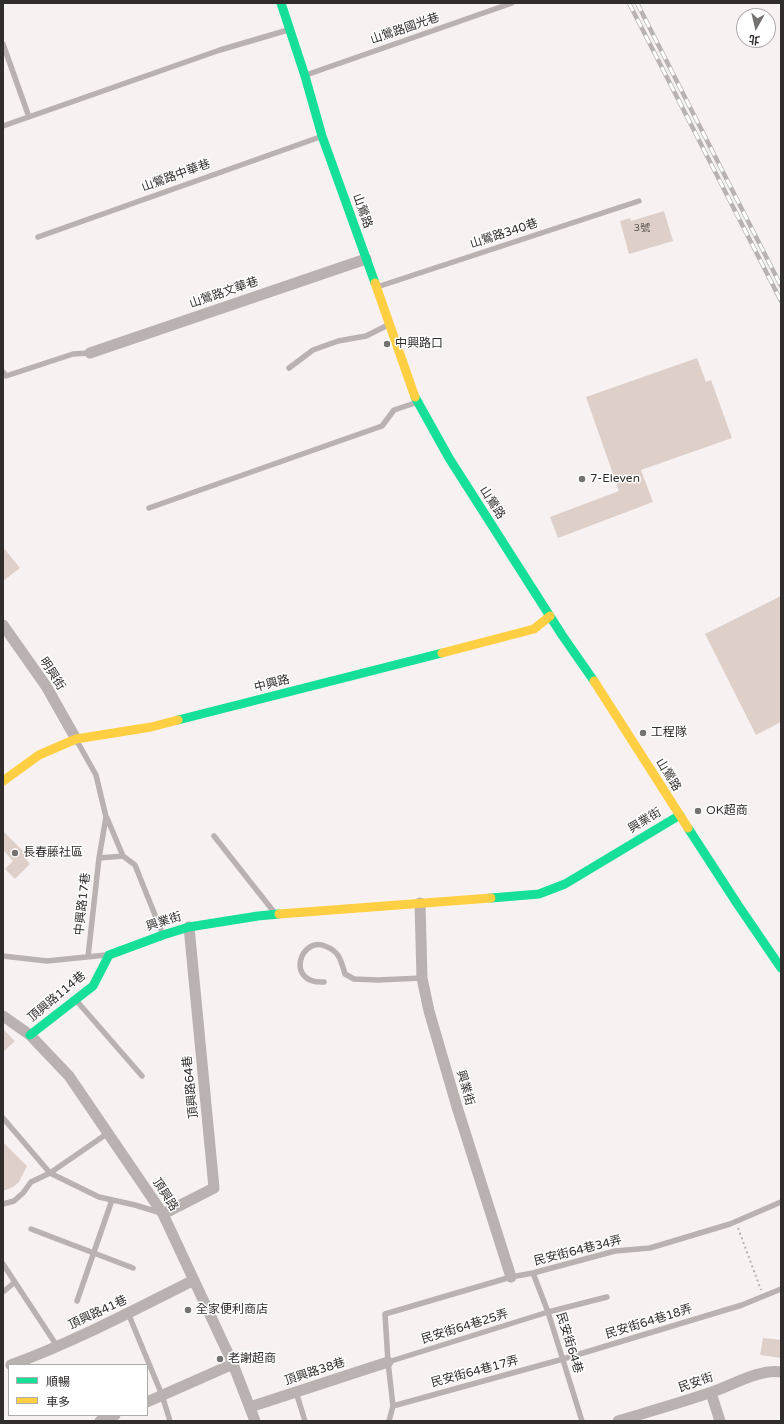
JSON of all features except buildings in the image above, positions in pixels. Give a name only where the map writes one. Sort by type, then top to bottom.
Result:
[{"type":"street","name":"山鶯路","points":[[281,3],[305,76],[322,136],[417,402],[449,458],[550,616],[604,696],[738,905],[781,967]]},
{"type":"street","name":"山鶯路文華巷","points":[[90,353],[366,259]]},
{"type":"street","name":"中興路","points":[[3,781],[39,755],[76,739],[151,727],[458,649],[534,629],[550,616]]},
{"type":"street","name":"明興街","points":[[3,625],[46,686],[76,739]]},
{"type":"street","name":"興業街","points":[[110,955],[189,927],[258,916],[277,916],[539,894],[565,884],[680,816]]},
{"type":"street","name":"興業街","points":[[420,903],[422,978],[429,1011],[455,1100],[511,1277]]},
{"type":"street","name":"頂興路64巷","points":[[163,1214],[214,1188],[189,927]]},
{"type":"street","name":"頂興路114巷","points":[[30,1035],[93,986],[110,955]]},
{"type":"street","name":"頂興路","points":[[3,1016],[30,1035],[69,1076],[163,1214],[233,1364],[255,1421]]},
{"type":"street","name":"頂興路41巷","points":[[13,1364],[37,1356],[194,1280]]},
{"type":"street","name":"頂興路38巷","points":[[250,1407],[388,1362]]},
{"type":"street","points":[[148,1402],[233,1364]]},
{"type":"street","name":"民安街","points":[[618,1421],[711,1393],[739,1381],[774,1371],[781,1372]]},
{"type":"street","points":[[711,1393],[720,1421]]},
{"type":"street","points":[[100,1421],[112,1416]]},
{"type":"lane","name":"山鶯路國光巷","points":[[305,76],[512,3]]},
{"type":"lane","points":[[3,126],[220,50],[290,29]]},
{"type":"lane","points":[[3,44],[29,117]]},
{"type":"lane","name":"山鶯路中華巷","points":[[38,237],[322,136]]},
{"type":"lane","name":"山鶯路340巷","points":[[377,287],[639,201]]},
{"type":"lane","points":[[289,368],[313,350],[338,341],[366,336],[390,324]]},
{"type":"lane","points":[[3,372],[6,376],[73,354],[90,353]]},
{"type":"lane","points":[[149,508],[382,426],[394,410],[417,402]]},
{"type":"lane","name":"中興路17巷","points":[[76,739],[96,775],[106,817],[99,858],[88,957]]},
{"type":"lane","points":[[106,817],[123,856],[135,865],[163,935]]},
{"type":"lane","points":[[214,836],[277,916]]},
{"type":"lane","points":[[99,858],[123,856]]},
{"type":"lane","points":[[324,982],[313,981],[303,976],[300,970],[300,961],[304,952],[312,945],[321,944],[333,949],[341,960],[345,974],[354,979],[378,980],[422,978]]},
{"type":"lane","points":[[3,956],[47,961],[110,955]]},
{"type":"lane","points":[[75,999],[142,1076]]},
{"type":"lane","points":[[3,1118],[50,1173],[99,1197],[135,1205],[163,1214]]},
{"type":"lane","points":[[3,1204],[14,1201],[23,1193],[31,1182],[50,1173],[108,1133]]},
{"type":"lane","points":[[77,1301],[112,1200]]},
{"type":"lane","name":"民安街64巷34弄","points":[[388,1362],[385,1314],[511,1277],[533,1273],[615,1251],[650,1248],[736,1222],[781,1202]]},
{"type":"lane","points":[[31,1229],[133,1268]]},
{"type":"lane","points":[[3,1264],[57,1346]]},
{"type":"lane","name":"民安街64巷","points":[[533,1273],[548,1312],[582,1421]]},
{"type":"lane","points":[[3,1292],[15,1282]]},
{"type":"lane","name":"民安街64巷18弄","points":[[563,1359],[742,1305],[781,1289]]},
{"type":"lane","name":"民安街64巷25弄","points":[[388,1362],[548,1312],[607,1297]]},
{"type":"lane","points":[[128,1313],[162,1395],[170,1421]]},
{"type":"lane","name":"民安街64巷17弄","points":[[394,1406],[563,1359]]},
{"type":"lane","points":[[388,1362],[394,1406],[389,1421]]},
{"type":"lane","points":[[296,1392],[305,1421]]},
{"type":"path","points":[[736,1222],[763,1297]]},
{"type":"railway","points":[[629,3],[781,301]]},
{"type":"railway","points":[[637,3],[781,286]]},
{"type":"traffic: fast","points":[[281,3],[305,76],[322,136],[375,283]]},
{"type":"traffic: fast","points":[[415,397],[449,458],[562,635],[594,681]]},
{"type":"traffic: fast","points":[[178,720],[442,653]]},
{"type":"traffic: fast","points":[[491,898],[539,894],[565,884],[680,815]]},
{"type":"traffic: fast","points":[[688,828],[781,968]]},
{"type":"traffic: fast","points":[[30,1035],[93,986],[109,955],[189,927],[279,914]]},
{"type":"traffic: slow","points":[[375,283],[415,397]]},
{"type":"traffic: slow","points":[[442,653],[534,629],[550,616]]},
{"type":"traffic: slow","points":[[594,681],[688,828]]},
{"type":"traffic: slow","points":[[3,781],[39,755],[76,739],[151,727],[178,720]]},
{"type":"traffic: slow","points":[[279,914],[491,898]]},
{"type":"place","name":"中興路口","points":[[387,344]]},
{"type":"place","name":"7-Eleven","points":[[582,479]]},
{"type":"place","name":"工程隊","points":[[643,733]]},
{"type":"place","name":"OK超商","points":[[698,811]]},
{"type":"place","name":"長春藤社區","points":[[15,853]]},
{"type":"place","name":"全家便利商店","points":[[188,1310]]},
{"type":"place","name":"老謝超商","points":[[220,1359]]}]
